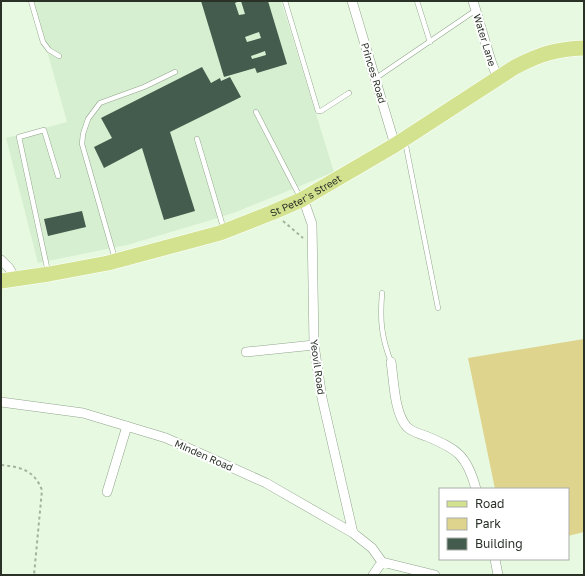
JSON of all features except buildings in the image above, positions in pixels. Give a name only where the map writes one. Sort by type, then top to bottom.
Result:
[{"type":"main road","name":"St Peter's Street","points":[[8,280],[49,274],[115,261],[224,231],[271,213],[302,200],[400,142],[515,67],[535,56],[553,51],[584,48]]},
{"type":"street","name":"Princes Road","points":[[352,1],[376,78],[400,142]]},
{"type":"street","name":"Water Lane","points":[[474,5],[498,79]]},
{"type":"street","name":"Yeovil Road","points":[[302,200],[312,224],[314,345],[322,398],[353,533]]},
{"type":"street","points":[[1,260],[9,268],[8,280]]},
{"type":"street","points":[[246,352],[314,345]]},
{"type":"street","points":[[391,362],[399,410],[408,427],[415,432],[448,445],[455,450],[467,466],[476,488]]},
{"type":"street","name":"Minden Road","points":[[1,402],[83,413],[166,438],[266,483],[353,533],[372,548],[382,562]]},
{"type":"street","points":[[107,492],[127,426]]},
{"type":"street","points":[[495,560],[498,575]]},
{"type":"street","points":[[373,575],[382,562],[435,575]]},
{"type":"lane","points":[[31,1],[43,42],[49,50],[59,56]]},
{"type":"lane","points":[[285,1],[318,111],[349,93]]},
{"type":"lane","points":[[417,1],[430,42]]},
{"type":"lane","points":[[376,78],[430,42],[474,5]]},
{"type":"lane","points":[[115,261],[82,144],[83,134],[88,119],[100,103],[144,87],[175,72]]},
{"type":"lane","points":[[256,112],[302,200]]},
{"type":"lane","points":[[49,274],[19,137],[44,130],[58,176]]},
{"type":"lane","points":[[197,139],[224,231]]},
{"type":"lane","points":[[400,142],[438,308]]},
{"type":"lane","points":[[382,293],[380,320],[391,362]]},
{"type":"path","points":[[271,213],[275,221],[280,220],[304,239],[312,239]]},
{"type":"path","points":[[1,465],[22,468],[30,472],[42,490],[34,575]]},
{"type":"shaded area","points":[[33,1],[281,1],[334,172],[236,212],[208,221],[127,245],[38,263],[6,138],[67,122]]},
{"type":"green space","points":[[584,339],[584,532],[569,536],[569,488],[495,488],[468,358]]}]
